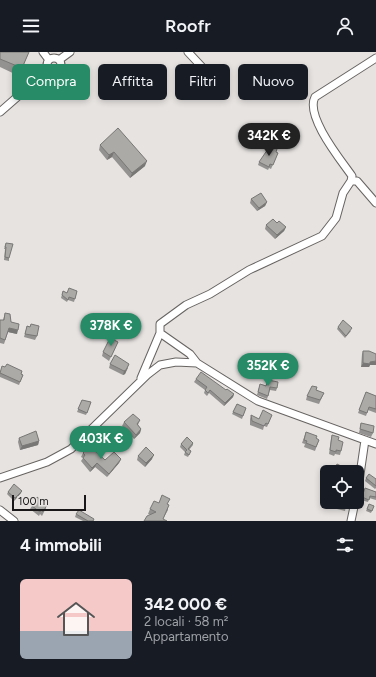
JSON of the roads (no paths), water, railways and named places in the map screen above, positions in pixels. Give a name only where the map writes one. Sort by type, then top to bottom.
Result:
[{"type":"street","points":[[43,52],[49,60]]},
{"type":"street","points":[[59,60],[70,52]]},
{"type":"street","points":[[188,52],[199,64]]},
{"type":"street","points":[[47,64],[49,60],[55,58],[59,60]]},
{"type":"street","points":[[139,382],[160,333],[160,324],[186,306],[210,294],[249,270],[322,236],[336,218],[343,193],[351,181],[352,176],[323,132],[314,113],[312,103],[316,97],[376,58]]},
{"type":"street","points":[[59,60],[60,64]]},
{"type":"street","points":[[0,112],[14,100]]},
{"type":"street","points":[[351,181],[357,181],[376,203]]},
{"type":"street","points":[[160,333],[190,354],[197,363],[258,401],[376,444]]},
{"type":"street","points":[[0,478],[47,462],[71,449],[139,382],[160,365],[176,362],[197,363]]},
{"type":"street","points":[[362,465],[366,440]]},
{"type":"street","points":[[351,521],[354,509]]},
{"type":"street","points":[[0,510],[14,521]]}]
